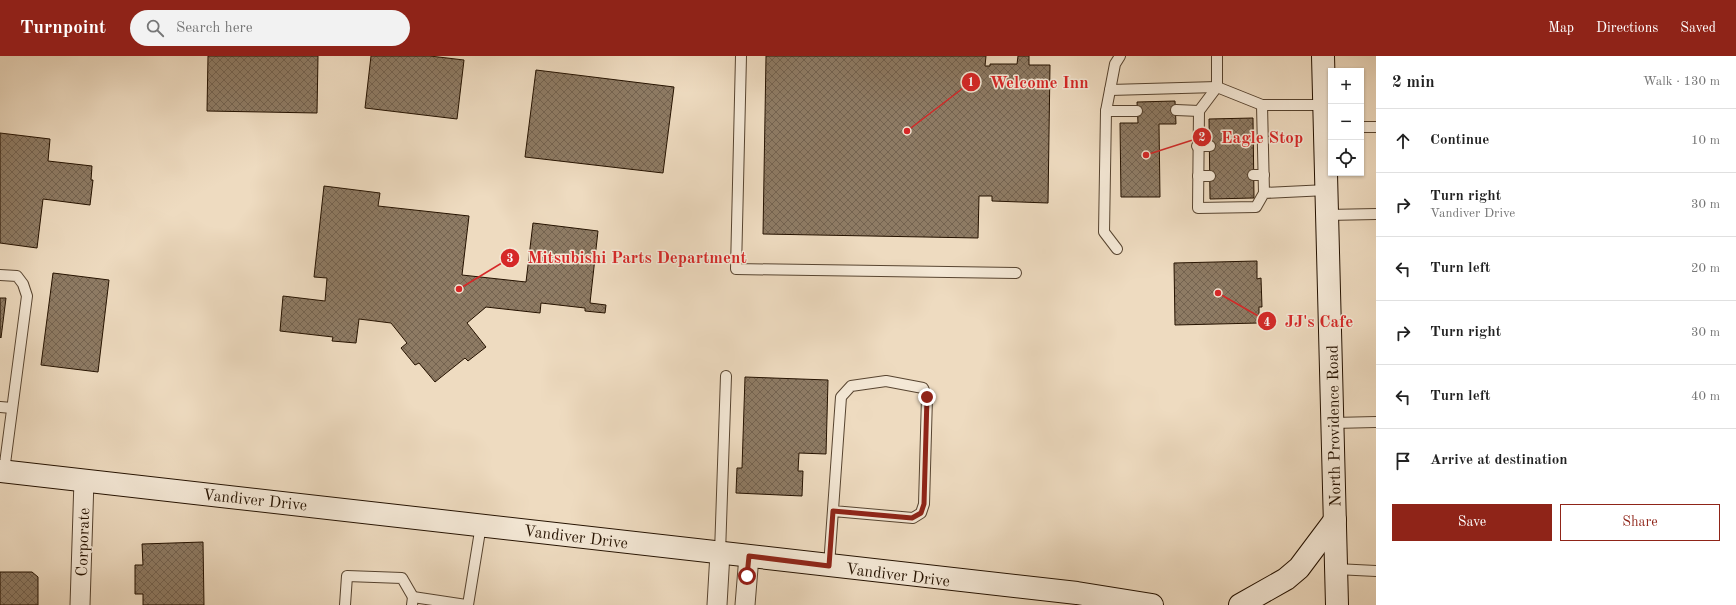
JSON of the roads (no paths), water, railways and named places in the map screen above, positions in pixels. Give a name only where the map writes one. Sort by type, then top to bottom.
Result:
[{"type":"main road","name":"North Providence Road","points":[[1323,56],[1325,105],[1328,128],[1327,215],[1337,605]]},
{"type":"main road","name":"Vandiver Drive","points":[[2,471],[1077,593],[1152,605]]},
{"type":"main road","points":[[1240,605],[1286,579],[1299,568],[1335,520]]},
{"type":"street","name":"Corporate","points":[[80,605],[84,480]]},
{"type":"street","points":[[717,605],[720,553]]},
{"type":"street","points":[[745,605],[749,556]]},
{"type":"lane","points":[[741,56],[736,269],[1016,273]]},
{"type":"lane","points":[[1117,249],[1104,232],[1106,110],[1115,64],[1120,56]]},
{"type":"lane","points":[[1217,56],[1217,87],[1198,111],[1198,208],[1256,207],[1264,193],[1258,175],[1258,145],[1262,105]]},
{"type":"lane","points":[[1110,90],[1217,87],[1262,105],[1325,105]]},
{"type":"lane","points":[[1106,110],[1137,111]]},
{"type":"lane","points":[[1176,110],[1198,111]]},
{"type":"lane","points":[[1364,127],[1376,127]]},
{"type":"lane","points":[[1197,146],[1210,146]]},
{"type":"lane","points":[[1198,176],[1210,176]]},
{"type":"lane","points":[[1264,193],[1327,190]]},
{"type":"lane","points":[[1327,215],[1376,214]]},
{"type":"lane","points":[[0,275],[17,276],[23,284],[27,296],[2,471]]},
{"type":"lane","points":[[720,553],[726,376]]},
{"type":"lane","points":[[829,566],[841,397],[850,386],[886,381],[923,388],[927,397],[924,504],[921,513],[912,518],[833,511]]},
{"type":"lane","points":[[0,407],[12,408]]},
{"type":"lane","points":[[1333,423],[1376,422]]},
{"type":"lane","points":[[345,605],[347,576],[402,578],[412,601],[467,605],[481,525]]},
{"type":"lane","points":[[1336,569],[1376,571]]},
{"type":"place","name":"Welcome Inn","points":[[907,131]]},
{"type":"place","name":"Eagle Stop","points":[[1146,155]]},
{"type":"place","name":"Mitsubishi Parts Department","points":[[459,289]]},
{"type":"place","name":"JJ's Cafe","points":[[1218,293]]}]
